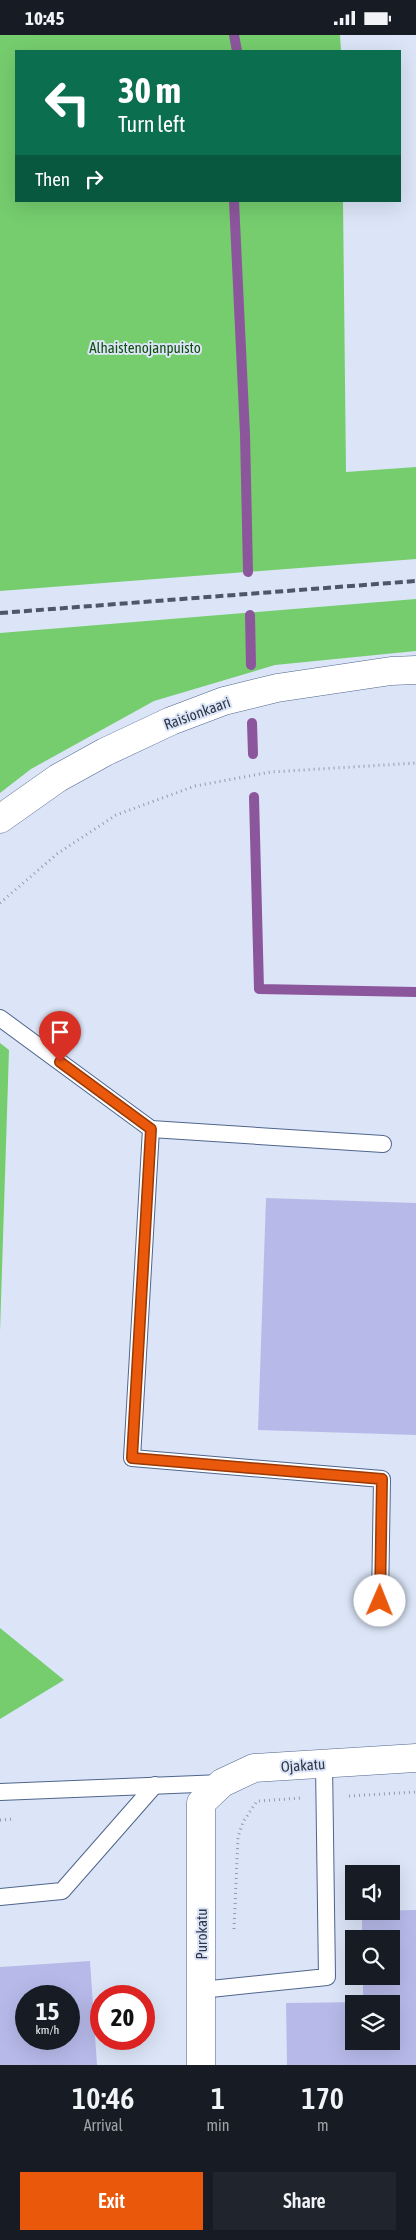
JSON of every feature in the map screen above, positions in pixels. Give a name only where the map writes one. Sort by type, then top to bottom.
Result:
[{"type":"street","name":"Raisionkaari","points":[[0,819],[58,778],[105,752],[170,721],[224,701],[287,687],[391,671],[416,670]]},
{"type":"street","name":"Ojakatu","points":[[201,1803],[222,1783],[254,1768],[416,1758]]},
{"type":"street","name":"Purokatu","points":[[201,1803],[201,2065]]},
{"type":"lane","points":[[0,1018],[151,1129],[383,1144]]},
{"type":"lane","points":[[151,1129],[132,1458],[382,1479],[380,1601]]},
{"type":"lane","points":[[201,1990],[327,1977],[324,1764]]},
{"type":"lane","points":[[0,1792],[222,1783]]},
{"type":"lane","points":[[0,1897],[62,1891],[155,1785]]},
{"type":"path","points":[[0,903],[57,853],[116,815],[179,791],[271,772],[416,763]]},
{"type":"path","points":[[234,1931],[238,1837],[244,1822],[257,1801]]},
{"type":"green space","name":"Alhaistenojanpuisto","points":[[0,35],[340,35],[341,50],[15,50],[15,202],[343,202],[346,472],[416,467],[416,559],[0,591]]},
{"type":"green space","points":[[416,599],[416,651],[275,665],[154,701],[31,769],[0,793],[0,633]]},
{"type":"green space","points":[[0,1043],[9,1050],[0,1332]]},
{"type":"green space","points":[[0,1628],[64,1680],[0,1719]]},
{"type":"building","points":[[266,1198],[416,1203],[416,1435],[258,1430]]},
{"type":"building","points":[[400,1910],[416,1910],[416,2065],[287,2065],[286,2003],[345,2002],[345,2050],[400,2050],[400,1995],[363,1995],[363,1985],[400,1985],[400,1930],[362,1930],[362,1920],[400,1920]]},
{"type":"building","points":[[90,1961],[92,1985],[90,1985],[90,2050],[96,2050],[97,2065],[0,2065],[0,1967]]},
{"type":"waterway","points":[[234,35],[237,50]]},
{"type":"waterway","points":[[234,202],[245,434],[248,572]]},
{"type":"waterway","points":[[250,615],[251,665]]},
{"type":"waterway","points":[[252,723],[253,754]]},
{"type":"waterway","points":[[254,797],[259,989],[416,992]]},
{"type":"railway","points":[[0,613],[416,581]]},
{"type":"route","points":[[60,1062],[151,1129],[132,1458],[382,1479],[380,1601]]}]
